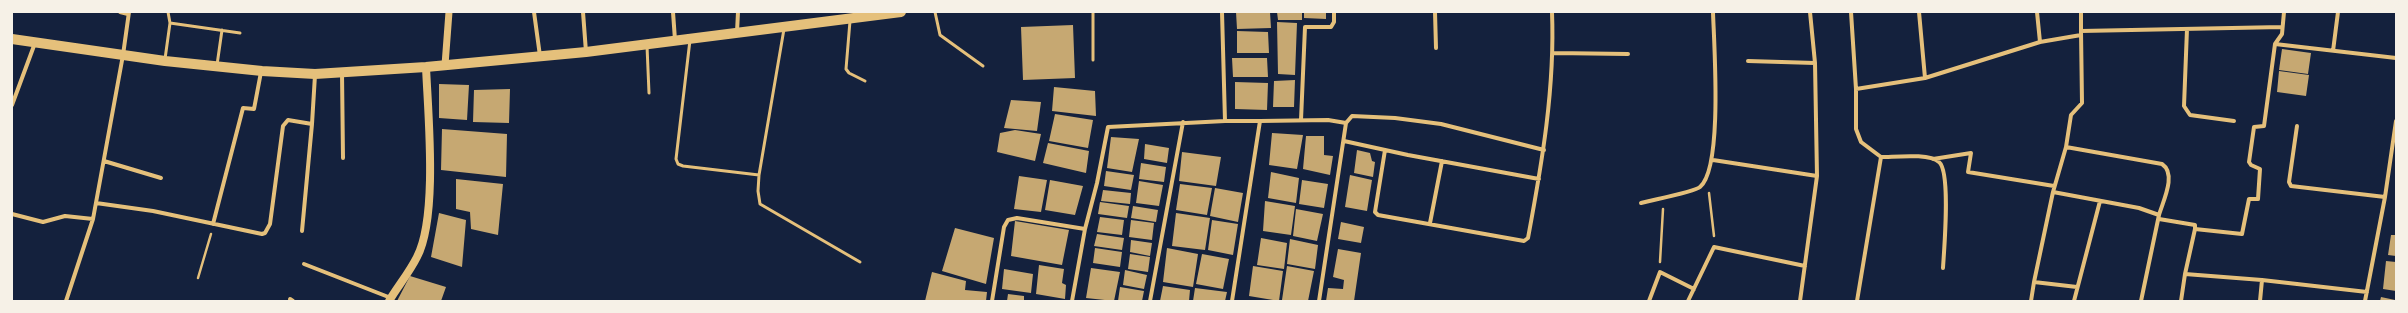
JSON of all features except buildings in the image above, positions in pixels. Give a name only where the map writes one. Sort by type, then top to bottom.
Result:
[{"type":"main road","points":[[12,39],[165,61],[262,71],[315,74],[426,67],[586,52],[900,12]]},
{"type":"main road","points":[[390,299],[418,256],[428,210],[429,130],[426,67]]},
{"type":"street","points":[[66,301],[93,219],[104,161],[123,55],[128,13],[120,12]]},
{"type":"street","points":[[445,65],[449,12]]},
{"type":"street","points":[[534,12],[540,56]]},
{"type":"street","points":[[583,12],[586,52]]},
{"type":"street","points":[[673,12],[675,40]]},
{"type":"street","points":[[737,33],[738,12]]},
{"type":"street","points":[[1222,12],[1225,121]]},
{"type":"street","points":[[1301,120],[1305,27],[1331,27],[1334,22],[1334,12]]},
{"type":"street","points":[[1435,12],[1436,48]]},
{"type":"street","points":[[1385,150],[1375,212],[1381,218],[1430,224],[1524,241],[1528,238],[1544,150],[1554,53],[1552,12]]},
{"type":"street","points":[[1641,203],[1700,187],[1707,178],[1713,160],[1715,98],[1713,12]]},
{"type":"street","points":[[1800,301],[1817,176],[1815,63],[1810,12]]},
{"type":"street","points":[[1850,12],[1856,89],[1856,129],[1861,142],[1881,157],[1933,159],[1971,153],[1968,172],[2054,186]]},
{"type":"street","points":[[1919,12],[1925,78]]},
{"type":"street","points":[[2037,12],[2040,42]]},
{"type":"street","points":[[2031,301],[2054,186],[2066,147],[2071,115],[2082,102],[2081,12]]},
{"type":"street","points":[[2194,229],[2242,234],[2249,199],[2258,198],[2260,169],[2251,165],[2249,162],[2254,127],[2264,126],[2276,44],[2282,34],[2284,12]]},
{"type":"street","points":[[2333,50],[2338,12]]},
{"type":"street","points":[[1856,89],[1925,78],[2040,42],[2081,33],[2282,27]]},
{"type":"street","points":[[2187,29],[2184,106],[2186,112],[2190,115],[2234,121]]},
{"type":"street","points":[[12,105],[35,43]]},
{"type":"street","points":[[2276,44],[2396,58]]},
{"type":"street","points":[[1554,53],[1628,54]]},
{"type":"street","points":[[1748,61],[1815,63]]},
{"type":"street","points":[[213,224],[243,108],[254,109],[262,71]]},
{"type":"street","points":[[342,73],[344,158]]},
{"type":"street","points":[[302,231],[315,74]]},
{"type":"street","points":[[1319,301],[1346,123],[1356,115],[1440,124],[1544,150]]},
{"type":"street","points":[[1072,301],[1085,229],[1097,183],[1108,127],[1225,121],[1328,120],[1346,123]]},
{"type":"street","points":[[96,203],[153,211],[262,234],[265,233],[270,224],[285,121],[312,124]]},
{"type":"street","points":[[1232,301],[1260,121]]},
{"type":"street","points":[[2365,301],[2385,197],[2396,121]]},
{"type":"street","points":[[1150,301],[1183,122]]},
{"type":"street","points":[[2297,126],[2289,182],[2291,186],[2385,197]]},
{"type":"street","points":[[1344,141],[1539,179]]},
{"type":"street","points":[[2066,147],[2162,164],[2166,167],[2170,176],[2159,217],[2141,301]]},
{"type":"street","points":[[1857,301],[1881,157]]},
{"type":"street","points":[[1933,159],[1939,162],[1945,174],[1943,268]]},
{"type":"street","points":[[1713,160],[1817,176]]},
{"type":"street","points":[[104,161],[161,178]]},
{"type":"street","points":[[1430,224],[1442,161]]},
{"type":"street","points":[[2053,192],[2100,201],[2195,225],[2181,301]]},
{"type":"street","points":[[2074,301],[2100,201]]},
{"type":"street","points":[[12,214],[43,222],[65,216],[93,219]]},
{"type":"street","points":[[992,301],[1004,227],[1008,220],[1017,218],[1085,229]]},
{"type":"street","points":[[1688,301],[1714,247],[1805,266]]},
{"type":"street","points":[[304,264],[390,299]]},
{"type":"street","points":[[1649,301],[1660,272],[1694,289]]},
{"type":"street","points":[[2185,274],[2262,280],[2367,292]]},
{"type":"street","points":[[2260,301],[2262,280]]},
{"type":"street","points":[[2034,282],[2077,287]]},
{"type":"lane","points":[[165,61],[170,23],[168,12]]},
{"type":"lane","points":[[935,12],[940,35],[983,66]]},
{"type":"lane","points":[[1093,12],[1093,60]]},
{"type":"lane","points":[[850,19],[846,68],[849,73],[865,81]]},
{"type":"lane","points":[[170,23],[240,32]]},
{"type":"lane","points":[[784,27],[759,175],[758,190],[760,204],[860,262]]},
{"type":"lane","points":[[217,66],[222,30]]},
{"type":"lane","points":[[690,38],[676,159],[678,164],[759,175]]},
{"type":"lane","points":[[647,44],[649,93]]},
{"type":"path","points":[[1707,178],[1714,247]]},
{"type":"path","points":[[1660,272],[1663,196]]},
{"type":"path","points":[[198,278],[213,224]]}]
